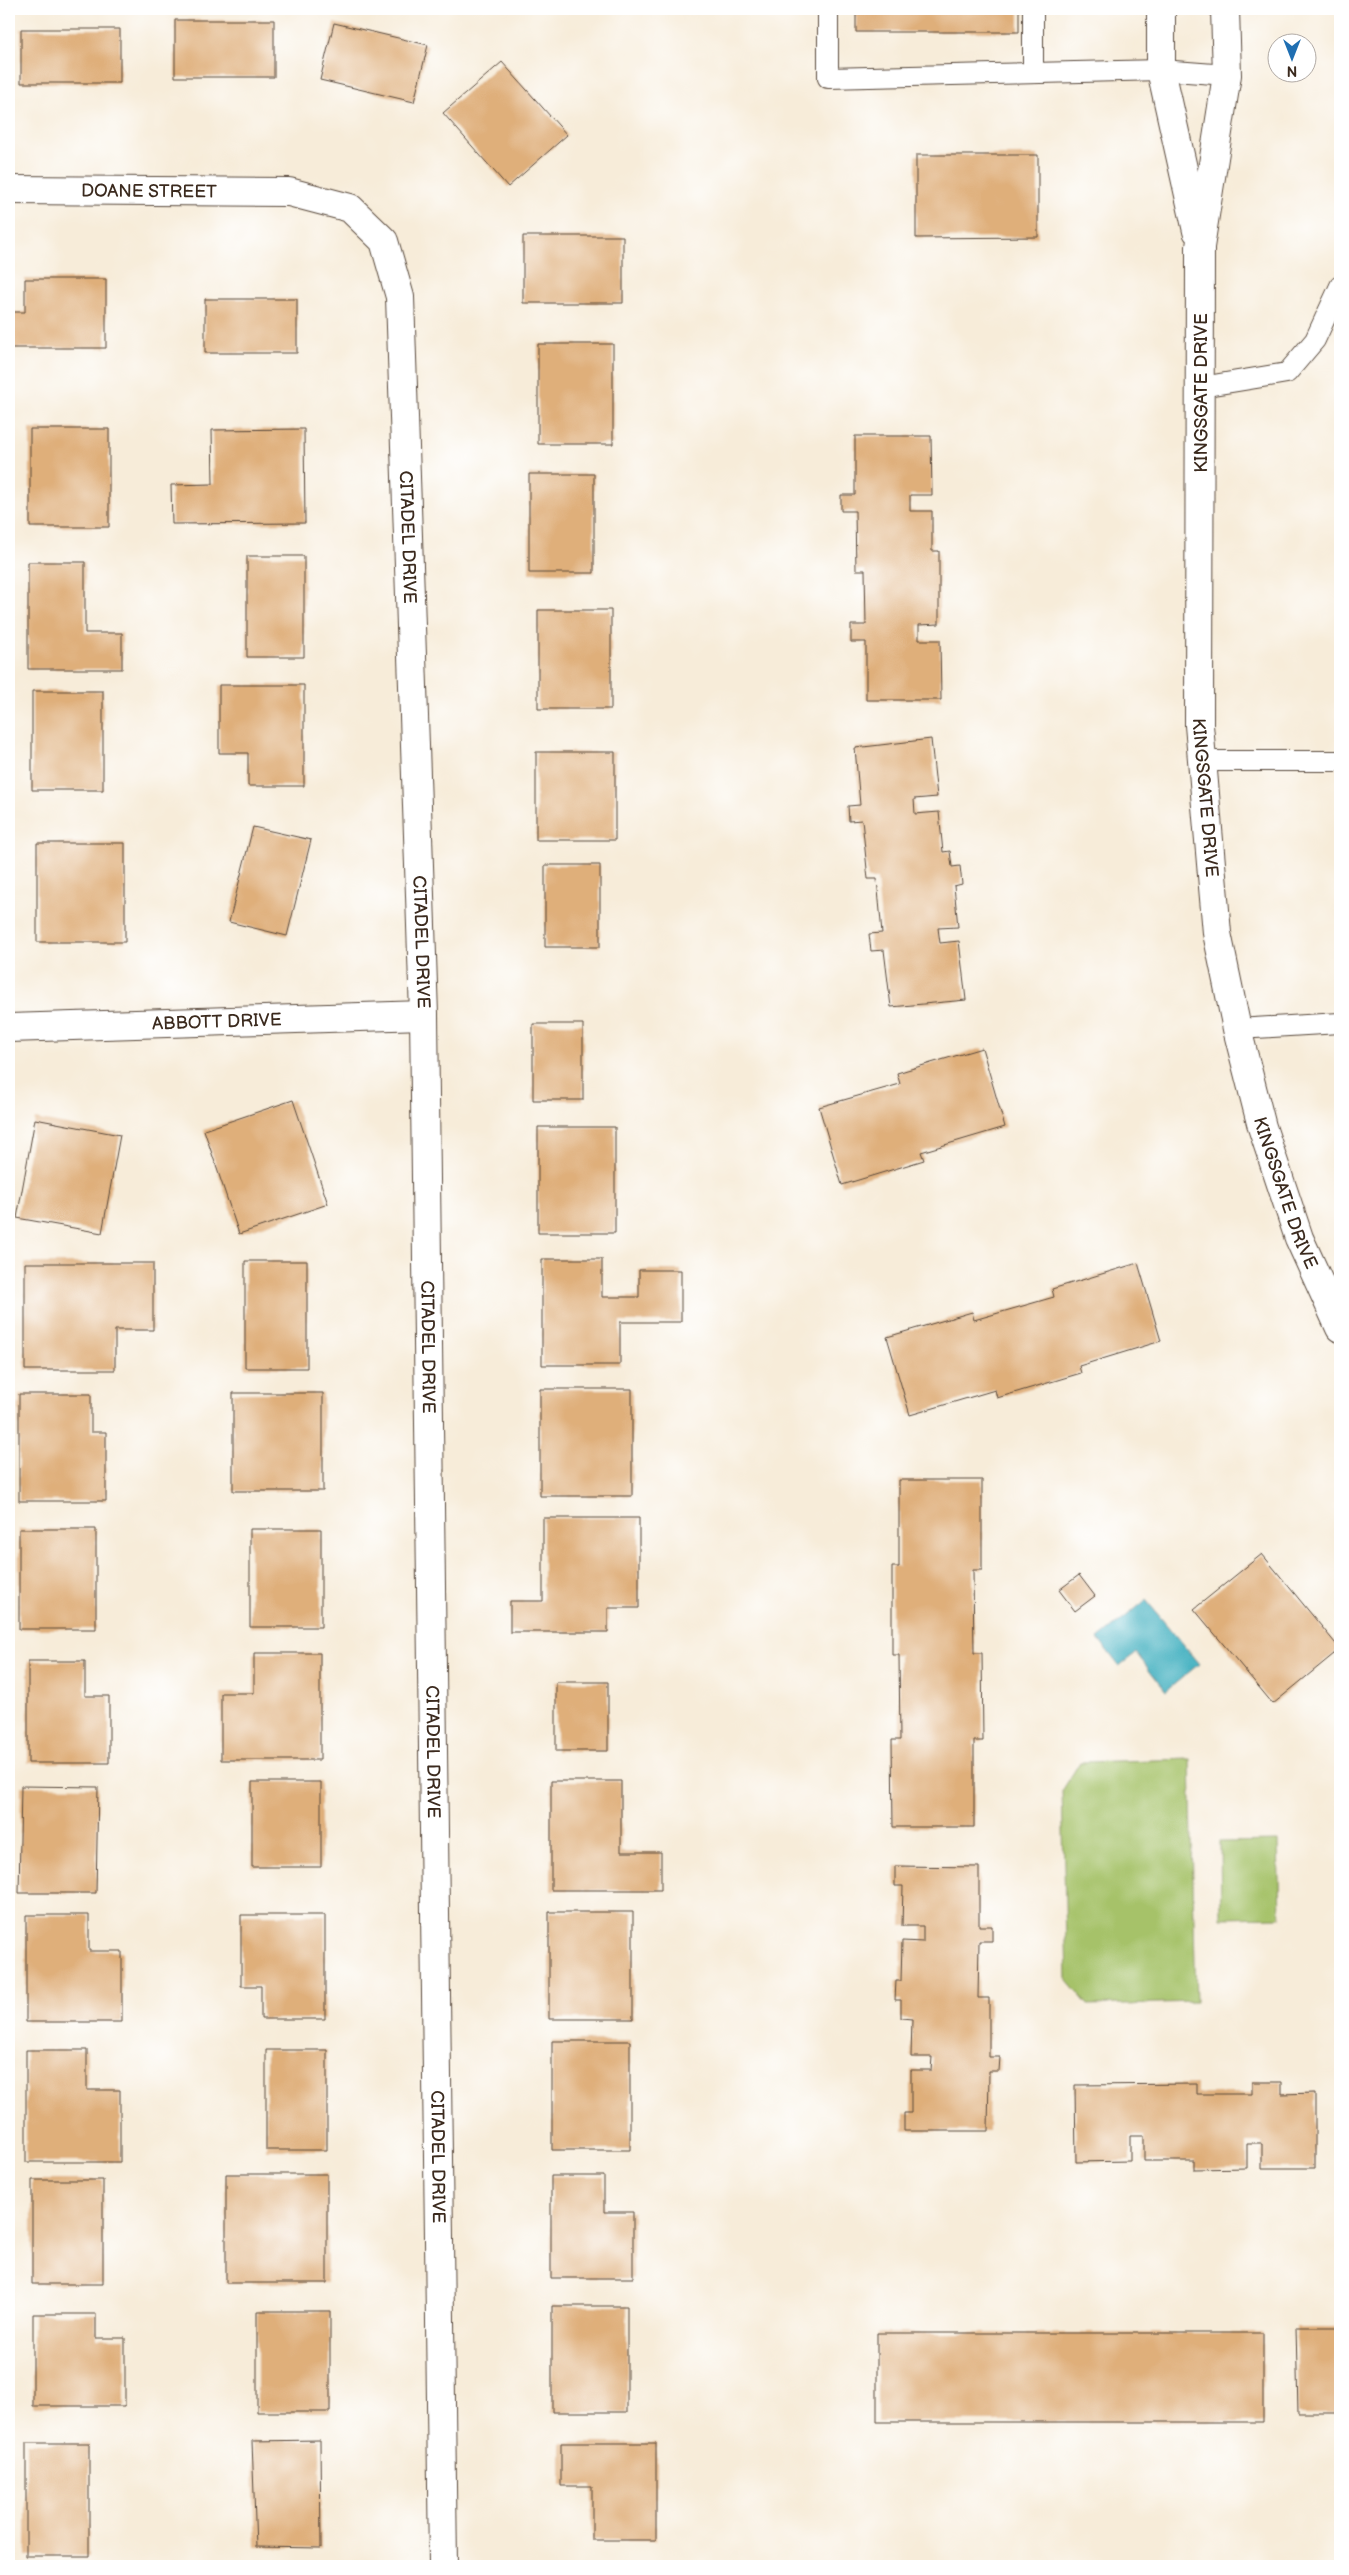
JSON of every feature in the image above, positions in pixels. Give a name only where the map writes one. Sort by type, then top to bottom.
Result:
[{"type":"street","name":"KINGSGATE DRIVE","points":[[1161,9],[1161,70],[1200,247]]},
{"type":"street","name":"KINGSGATE DRIVE","points":[[1225,9],[1227,75],[1200,247],[1199,725],[1201,761],[1217,933],[1237,1029],[1262,1127],[1299,1238],[1340,1328]]},
{"type":"street","name":"DOANE STREET","points":[[9,190],[289,192]]},
{"type":"street","name":"CITADEL DRIVE","points":[[289,192],[350,208],[384,241],[400,296],[424,1015],[443,2566]]},
{"type":"street","name":"ABBOTT DRIVE","points":[[9,1028],[424,1015]]},
{"type":"lane","points":[[828,9],[828,78],[1161,70],[1227,75]]},
{"type":"lane","points":[[1033,72],[1034,9]]},
{"type":"lane","points":[[1201,387],[1287,373],[1315,340],[1340,286]]},
{"type":"lane","points":[[1201,761],[1340,761]]},
{"type":"lane","points":[[1237,1029],[1340,1023]]},
{"type":"green space","points":[[1190,1759],[1196,2002],[1088,2005],[1067,1980],[1062,1791],[1080,1762]]},
{"type":"green space","points":[[1278,1841],[1280,1917],[1221,1918],[1220,1842]]},
{"type":"water","points":[[1146,1600],[1199,1664],[1166,1691],[1136,1653],[1119,1666],[1098,1639]]},
{"type":"building","points":[[856,9],[1019,9],[1019,32],[856,32]]},
{"type":"building","points":[[175,20],[274,20],[274,77],[175,77]]},
{"type":"building","points":[[334,23],[428,45],[414,102],[320,80]]},
{"type":"building","points":[[21,29],[120,29],[120,83],[21,83]]},
{"type":"building","points":[[502,62],[567,135],[508,187],[443,113]]},
{"type":"building","points":[[916,155],[1038,155],[1038,237],[916,238]]},
{"type":"building","points":[[523,236],[623,236],[623,303],[523,303]]},
{"type":"building","points":[[25,279],[106,279],[106,348],[9,348],[9,312],[25,312]]},
{"type":"building","points":[[205,299],[297,299],[297,353],[205,353]]},
{"type":"building","points":[[538,344],[613,344],[613,444],[538,444]]},
{"type":"building","points":[[30,429],[109,429],[109,527],[30,527]]},
{"type":"building","points":[[304,429],[305,523],[172,524],[171,485],[213,484],[212,430]]},
{"type":"building","points":[[855,436],[931,436],[932,495],[910,495],[910,511],[932,511],[932,551],[939,551],[939,624],[919,625],[919,640],[940,640],[941,700],[866,700],[866,642],[851,642],[851,625],[866,625],[865,570],[856,570],[855,511],[841,511],[841,495],[855,495]]},
{"type":"building","points":[[529,474],[594,474],[594,573],[529,573]]},
{"type":"building","points":[[247,556],[304,556],[304,657],[247,657]]},
{"type":"building","points":[[28,562],[85,562],[85,633],[122,633],[122,669],[28,669]]},
{"type":"building","points":[[538,610],[611,610],[611,709],[538,709]]},
{"type":"building","points":[[219,685],[304,685],[304,786],[248,786],[248,753],[219,753]]},
{"type":"building","points":[[32,691],[103,691],[103,790],[32,790]]},
{"type":"building","points":[[931,739],[937,797],[914,799],[915,814],[939,812],[943,852],[950,851],[952,867],[960,866],[962,884],[954,886],[958,927],[938,928],[940,943],[959,941],[966,1000],[891,1007],[884,950],[871,951],[869,934],[882,933],[877,879],[868,879],[862,820],[849,821],[848,806],[860,805],[855,748]]},
{"type":"building","points":[[536,752],[615,752],[615,840],[536,840]]},
{"type":"building","points":[[253,827],[311,840],[287,936],[229,922]]},
{"type":"building","points":[[37,843],[125,843],[125,942],[37,942]]},
{"type":"building","points":[[545,865],[600,865],[600,947],[545,947]]},
{"type":"building","points":[[533,1024],[583,1024],[583,1100],[533,1100]]},
{"type":"building","points":[[982,1048],[1005,1127],[921,1152],[924,1160],[842,1185],[819,1107],[900,1084],[897,1073]]},
{"type":"building","points":[[293,1100],[328,1204],[239,1234],[204,1130]]},
{"type":"building","points":[[35,1119],[120,1135],[102,1233],[17,1218]]},
{"type":"building","points":[[538,1127],[615,1127],[615,1233],[538,1233]]},
{"type":"building","points":[[542,1259],[602,1259],[602,1297],[639,1297],[639,1270],[681,1270],[681,1322],[620,1322],[620,1365],[542,1365]]},
{"type":"building","points":[[245,1261],[307,1261],[307,1368],[245,1368]]},
{"type":"building","points":[[25,1263],[153,1263],[153,1330],[115,1330],[115,1370],[25,1370]]},
{"type":"building","points":[[1138,1263],[1161,1341],[1079,1366],[1081,1373],[997,1398],[995,1390],[910,1415],[887,1337],[972,1312],[974,1320],[1054,1297],[1052,1289]]},
{"type":"building","points":[[540,1389],[632,1389],[632,1496],[540,1496]]},
{"type":"building","points":[[233,1393],[323,1393],[323,1491],[233,1491]]},
{"type":"building","points":[[19,1394],[91,1394],[91,1432],[106,1432],[106,1501],[19,1501]]},
{"type":"building","points":[[899,1480],[982,1480],[982,1570],[973,1570],[974,1653],[982,1653],[983,1741],[974,1741],[974,1827],[893,1827],[892,1740],[900,1740],[899,1655],[892,1655],[892,1567],[899,1567]]},
{"type":"building","points":[[543,1518],[639,1518],[639,1608],[608,1608],[608,1632],[510,1632],[510,1601],[543,1601]]},
{"type":"building","points":[[19,1529],[96,1529],[96,1629],[19,1629]]},
{"type":"building","points":[[250,1529],[321,1529],[321,1627],[250,1627]]},
{"type":"building","points":[[1262,1554],[1340,1649],[1273,1704],[1194,1609]]},
{"type":"building","points":[[1079,1575],[1095,1596],[1075,1611],[1059,1590]]},
{"type":"building","points":[[254,1653],[320,1653],[320,1760],[221,1760],[221,1693],[254,1693]]},
{"type":"building","points":[[28,1661],[85,1661],[85,1696],[109,1696],[109,1763],[28,1763]]},
{"type":"building","points":[[556,1682],[608,1682],[608,1751],[556,1751]]},
{"type":"building","points":[[551,1781],[621,1781],[621,1852],[661,1852],[661,1890],[551,1890]]},
{"type":"building","points":[[252,1782],[321,1782],[321,1867],[252,1867]]},
{"type":"building","points":[[21,1786],[98,1787],[96,1893],[19,1893]]},
{"type":"building","points":[[895,1866],[979,1867],[979,1926],[992,1926],[992,1941],[979,1941],[978,1998],[989,1998],[989,2057],[1000,2057],[999,2071],[989,2071],[988,2131],[904,2131],[904,2113],[911,2113],[911,2070],[931,2070],[932,2057],[911,2057],[912,2019],[901,2018],[901,2000],[895,2000],[896,1981],[901,1981],[902,1941],[923,1942],[923,1926],[902,1926],[903,1886],[895,1886]]},
{"type":"building","points":[[549,1912],[633,1912],[633,2019],[549,2019]]},
{"type":"building","points":[[26,1915],[89,1915],[89,1951],[122,1951],[122,2022],[26,2022]]},
{"type":"building","points":[[241,1915],[325,1915],[325,2019],[261,2019],[261,1986],[241,1986]]},
{"type":"building","points":[[552,2041],[630,2041],[630,2150],[552,2150]]},
{"type":"building","points":[[26,2050],[87,2050],[87,2090],[120,2090],[120,2162],[26,2162]]},
{"type":"building","points":[[266,2050],[327,2050],[327,2150],[266,2150]]},
{"type":"building","points":[[1252,2082],[1282,2082],[1282,2094],[1315,2093],[1315,2168],[1262,2168],[1262,2143],[1247,2143],[1247,2168],[1194,2169],[1194,2161],[1144,2161],[1144,2136],[1130,2136],[1130,2161],[1076,2162],[1075,2085],[1197,2084],[1197,2094],[1252,2094]]},
{"type":"building","points":[[226,2174],[327,2174],[327,2283],[226,2283]]},
{"type":"building","points":[[551,2176],[604,2176],[604,2212],[633,2212],[633,2278],[551,2278]]},
{"type":"building","points":[[32,2180],[103,2180],[103,2284],[32,2284]]},
{"type":"building","points":[[552,2306],[627,2306],[627,2412],[552,2412]]},
{"type":"building","points":[[257,2311],[330,2311],[330,2412],[257,2412]]},
{"type":"building","points":[[33,2314],[96,2314],[96,2338],[125,2338],[125,2406],[33,2406]]},
{"type":"building","points":[[1296,2327],[1340,2327],[1340,2413],[1298,2413]]},
{"type":"building","points":[[877,2333],[1263,2333],[1263,2422],[877,2422]]},
{"type":"building","points":[[320,2440],[321,2548],[256,2547],[252,2441]]},
{"type":"building","points":[[26,2443],[89,2443],[89,2556],[26,2556]]},
{"type":"building","points":[[561,2443],[656,2443],[656,2540],[592,2540],[592,2486],[561,2486]]}]
